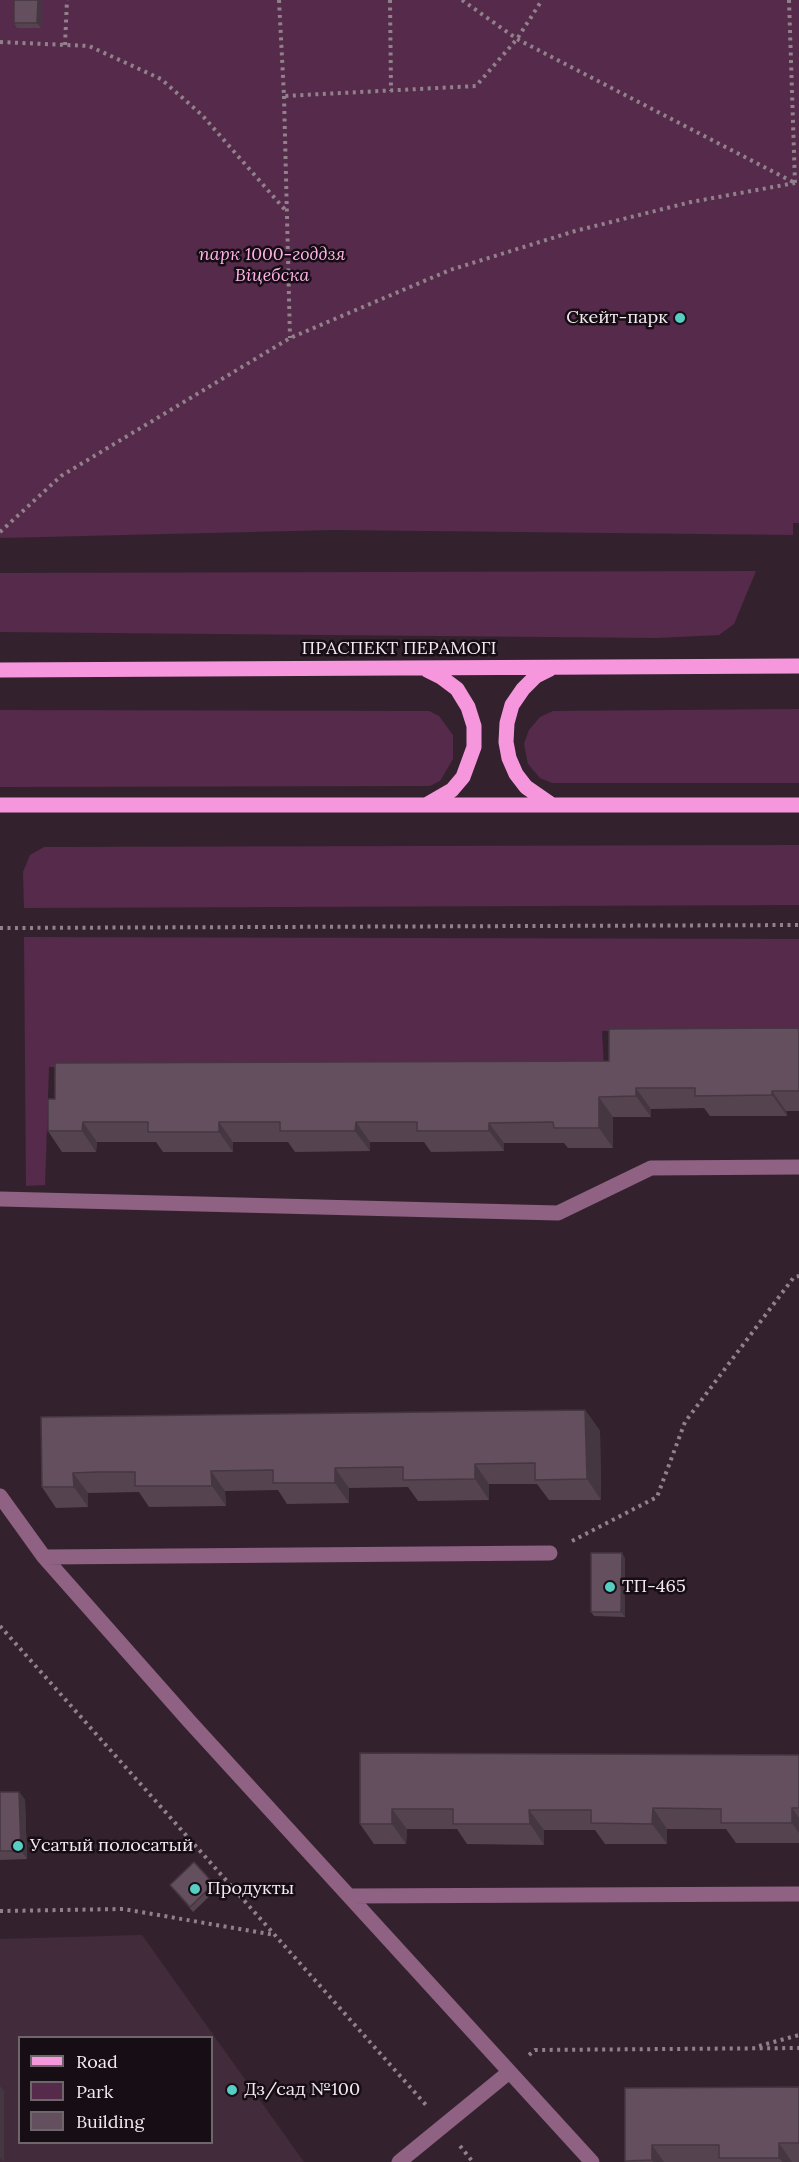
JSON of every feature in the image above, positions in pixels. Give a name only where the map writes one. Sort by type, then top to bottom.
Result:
[{"type":"main road","name":"ПРАСПЕКТ ПЕРАМОГІ","points":[[0,670],[799,666]]},
{"type":"main road","points":[[553,667],[530,682],[512,705],[507,723],[506,742],[509,758],[526,787],[554,806]]},
{"type":"main road","points":[[422,668],[441,676],[457,689],[468,707],[474,726],[471,763],[452,790],[423,806]]},
{"type":"main road","points":[[0,805],[799,805]]},
{"type":"lane","points":[[0,1199],[558,1213],[651,1168],[799,1167]]},
{"type":"lane","points":[[0,1496],[44,1557],[349,1896],[488,2046],[508,2073],[592,2162]]},
{"type":"lane","points":[[44,1557],[550,1552]]},
{"type":"lane","points":[[349,1896],[799,1894]]},
{"type":"lane","points":[[399,2162],[508,2073]]},
{"type":"path","points":[[65,45],[67,0]]},
{"type":"path","points":[[279,0],[284,96],[290,338]]},
{"type":"path","points":[[390,0],[392,91]]},
{"type":"path","points":[[462,0],[517,39],[797,183]]},
{"type":"path","points":[[284,96],[476,86],[517,39],[542,0]]},
{"type":"path","points":[[789,0],[797,183]]},
{"type":"path","points":[[0,42],[89,46],[161,79],[202,115],[287,212]]},
{"type":"path","points":[[0,532],[61,476],[290,338],[450,270],[575,231],[691,202],[797,183]]},
{"type":"path","points":[[0,928],[799,925]]},
{"type":"path","points":[[550,1552],[657,1497],[685,1422],[794,1277],[799,1276]]},
{"type":"path","points":[[0,1626],[444,2125],[473,2162]]},
{"type":"path","points":[[0,1911],[123,1909],[276,1936]]},
{"type":"path","points":[[753,2048],[799,2035]]},
{"type":"path","points":[[508,2073],[535,2050],[799,2048]]},
{"type":"shaded area","name":"Дз/сад №100","points":[[142,1935],[304,2162],[0,2162],[0,1939]]},
{"type":"green space","name":"парк 1000-годдзя Віцебска","points":[[0,0],[799,0],[799,523],[793,523],[793,535],[334,530],[0,538]]},
{"type":"green space","points":[[756,571],[734,624],[719,635],[657,638],[0,632],[0,573]]},
{"type":"green space","points":[[799,709],[799,783],[552,783],[540,778],[528,764],[524,744],[529,730],[540,717],[553,711]]},
{"type":"green space","points":[[0,710],[429,711],[439,716],[453,735],[453,759],[440,781],[430,786],[0,787]]},
{"type":"green space","points":[[799,845],[799,905],[24,908],[23,872],[30,855],[44,847]]},
{"type":"green space","points":[[24,937],[799,939],[799,1030],[602,1031],[604,1068],[49,1067],[45,1185],[26,1186]]},
{"type":"building","points":[[14,0],[38,0],[37,23],[14,23]]},
{"type":"building","points":[[799,1028],[799,1091],[772,1091],[772,1095],[695,1096],[695,1088],[636,1088],[636,1096],[599,1097],[599,1128],[554,1128],[553,1122],[489,1123],[489,1131],[417,1131],[417,1122],[356,1122],[355,1131],[280,1131],[280,1122],[219,1122],[219,1132],[148,1132],[148,1122],[83,1122],[82,1131],[48,1131],[48,1099],[55,1099],[55,1063],[609,1061],[609,1029]]},
{"type":"building","points":[[585,1410],[587,1479],[535,1480],[535,1463],[475,1464],[475,1479],[403,1480],[403,1467],[335,1468],[335,1483],[273,1483],[273,1470],[211,1471],[212,1486],[135,1486],[135,1472],[97,1472],[73,1473],[74,1487],[42,1487],[41,1417]]},
{"type":"building","name":"ТП-465","points":[[591,1553],[622,1553],[621,1612],[591,1612]]},
{"type":"building","points":[[360,1753],[799,1755],[799,1808],[792,1808],[792,1823],[721,1823],[721,1809],[653,1808],[652,1824],[591,1823],[591,1810],[529,1810],[530,1824],[453,1824],[453,1809],[392,1809],[392,1824],[360,1824]]},
{"type":"building","points":[[0,1792],[19,1792],[21,1851],[0,1851]]},
{"type":"building","name":"Продукты","points":[[194,1862],[214,1884],[190,1907],[170,1885]]},
{"type":"building","points":[[799,2087],[799,2143],[779,2143],[779,2158],[719,2158],[719,2145],[652,2145],[652,2160],[625,2161],[625,2088]]},
{"type":"place","name":"Скейт-парк","points":[[680,318]]},
{"type":"place","name":"ТП-465","points":[[610,1587]]},
{"type":"place","name":"Усатый полосатый","points":[[18,1846]]},
{"type":"place","name":"Продукты","points":[[195,1889]]},
{"type":"place","name":"Дз/сад №100","points":[[232,2090]]}]
